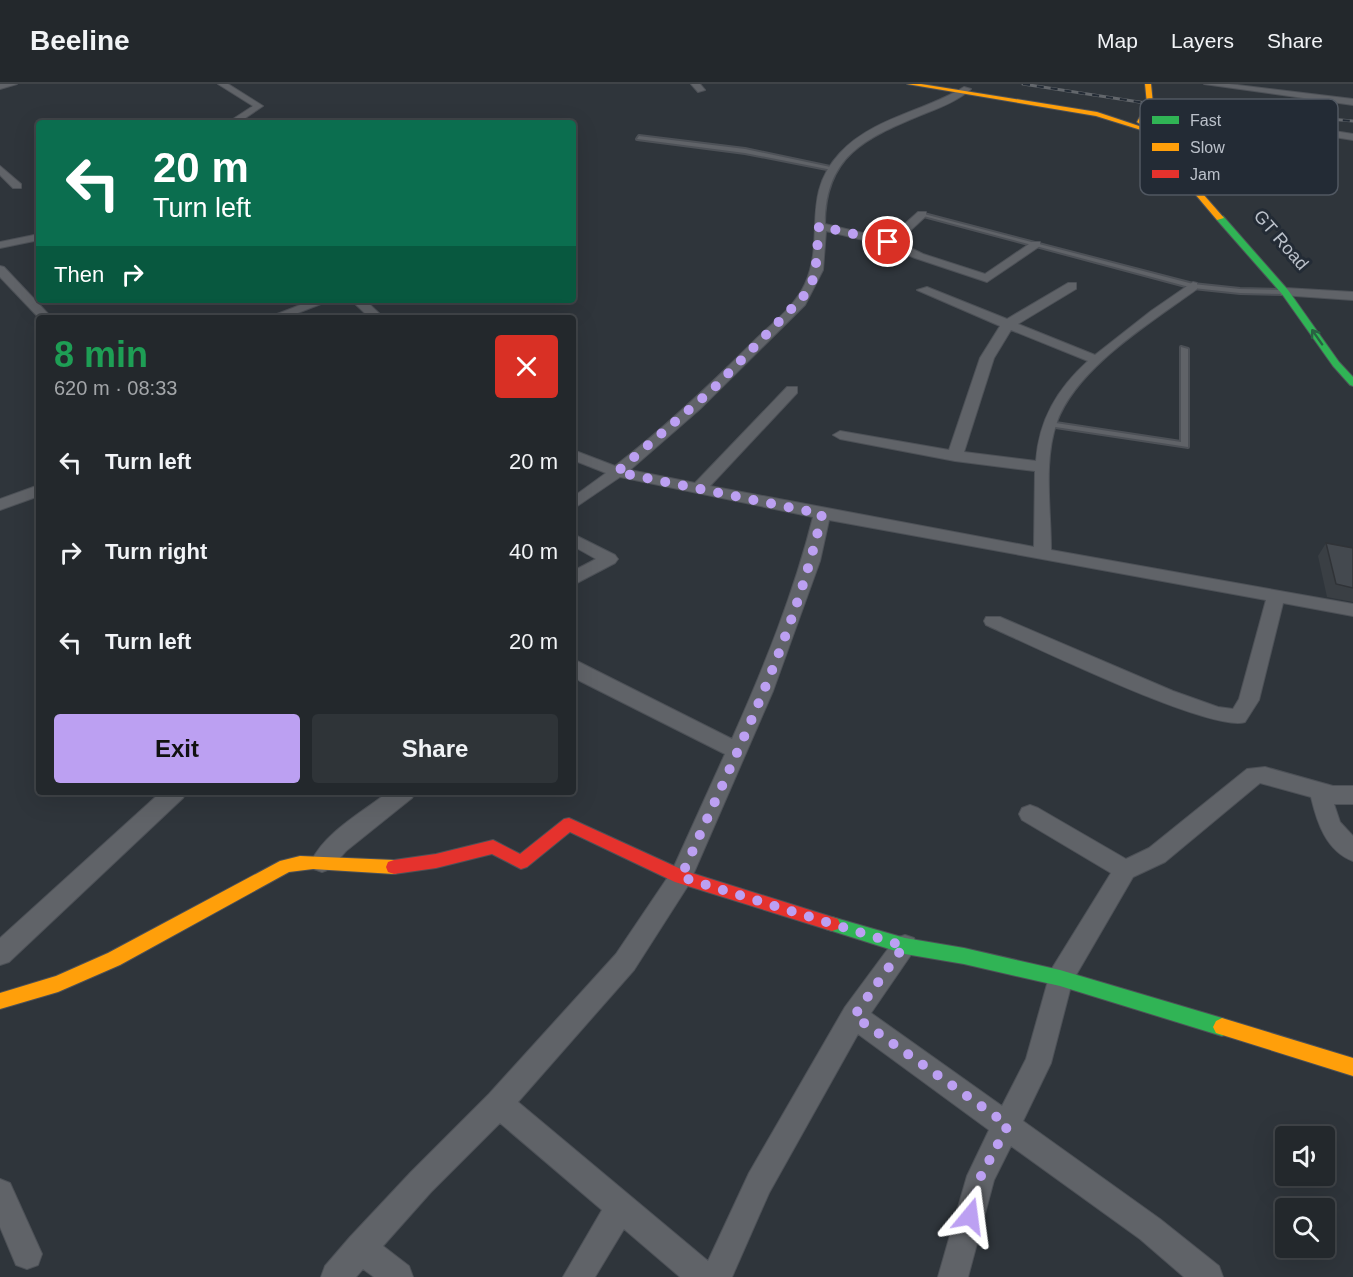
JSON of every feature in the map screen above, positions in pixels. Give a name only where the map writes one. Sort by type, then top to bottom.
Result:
[{"type":"main road","name":"GT Road","points":[[910,84],[1087,108],[1139,121]]},
{"type":"main road","name":"GT Road","points":[[936,84],[964,91]]},
{"type":"main road","points":[[1148,84],[1152,99]]},
{"type":"main road","points":[[1201,195],[1285,292],[1336,364],[1353,383]]},
{"type":"main road","name":"GT Road","points":[[1218,195],[1270,253],[1315,310]]},
{"type":"main road","points":[[0,1001],[64,983],[225,899],[264,876],[296,863],[322,862],[376,868],[425,865],[494,846],[521,862],[569,824],[681,877],[904,946],[964,956],[1060,978],[1353,1067]]},
{"type":"street","points":[[2,85],[14,84]]},
{"type":"street","points":[[222,84],[253,100],[258,106],[237,120]]},
{"type":"street","points":[[1208,84],[1329,99]]},
{"type":"street","points":[[1292,84],[1295,87],[1353,95]]},
{"type":"street","points":[[576,502],[617,472],[714,388],[803,297],[815,276],[822,191],[832,168],[853,146],[881,128],[964,91]]},
{"type":"street","points":[[1338,100],[1353,102]]},
{"type":"street","points":[[1338,135],[1353,137]]},
{"type":"street","points":[[0,169],[17,186]]},
{"type":"street","points":[[888,242],[893,242],[922,214]]},
{"type":"street","points":[[819,226],[888,242],[919,256],[987,278],[1036,244]]},
{"type":"street","points":[[0,244],[36,238]]},
{"type":"street","points":[[958,268],[923,290],[1097,360]]},
{"type":"street","points":[[0,270],[43,315]]},
{"type":"street","points":[[956,456],[987,358],[1008,324],[1072,286]]},
{"type":"street","points":[[1042,552],[1043,466],[1049,424],[1063,395],[1097,360],[1193,286]]},
{"type":"street","points":[[1285,292],[1353,296]]},
{"type":"street","points":[[282,315],[317,303]]},
{"type":"street","points":[[360,303],[374,315]]},
{"type":"street","points":[[698,489],[792,390]]},
{"type":"street","points":[[840,435],[956,456],[1043,466]]},
{"type":"street","points":[[576,456],[617,472],[822,514],[1353,610]]},
{"type":"street","points":[[0,505],[36,491]]},
{"type":"street","points":[[336,1277],[499,1104],[626,962],[681,877],[763,692],[811,561],[822,514]]},
{"type":"street","points":[[576,542],[609,559],[576,577]]},
{"type":"street","points":[[993,621],[1166,696],[1217,714],[1238,717],[1249,700],[1275,595]]},
{"type":"street","points":[[576,668],[587,676],[736,751]]},
{"type":"street","points":[[953,1277],[981,1176],[1038,1063],[1060,978],[1125,870],[1157,855],[1255,775],[1265,775],[1333,795],[1353,795]]},
{"type":"street","points":[[1320,792],[1330,827],[1353,851]]},
{"type":"street","points":[[0,954],[172,795]]},
{"type":"street","points":[[322,862],[338,844],[400,795]]},
{"type":"street","points":[[1030,814],[1125,870]]},
{"type":"street","points":[[716,1277],[759,1183],[854,1016],[904,946]]},
{"type":"street","points":[[854,1016],[1150,1229],[1208,1277]]},
{"type":"street","points":[[499,1104],[704,1277]]},
{"type":"street","points":[[0,1193],[27,1254]]},
{"type":"street","points":[[578,1277],[620,1206]]},
{"type":"street","points":[[361,1248],[399,1277]]},
{"type":"lane","points":[[639,138],[745,151],[832,168]]},
{"type":"lane","points":[[922,214],[1193,286],[1240,291],[1285,292]]},
{"type":"lane","points":[[1049,424],[1185,445],[1184,349]]},
{"type":"building","points":[[1326,543],[1353,548],[1353,588],[1336,584]]},
{"type":"railway","points":[[1023,84],[1140,102]]},
{"type":"railway","points":[[1338,120],[1353,121]]},
{"type":"traffic: fast","points":[[1220,218],[1285,292],[1336,364],[1353,383]]},
{"type":"traffic: fast","points":[[832,924],[905,946],[964,956],[1060,978],[1222,1027]]},
{"type":"traffic: slow","points":[[910,84],[1097,114],[1140,128]]},
{"type":"traffic: slow","points":[[1148,84],[1150,99]]},
{"type":"traffic: slow","points":[[1200,195],[1220,218]]},
{"type":"traffic: slow","points":[[0,1001],[58,984],[114,959],[286,866],[313,862],[394,867]]},
{"type":"traffic: slow","points":[[1222,1027],[1353,1067]]},
{"type":"traffic: jam","points":[[394,867],[436,861],[493,847],[521,862],[569,824],[681,877],[832,924]]},
{"type":"route","points":[[888,242],[819,226],[815,276],[803,297],[714,388],[617,472],[822,514],[811,561],[763,692],[681,877],[904,946],[854,1016],[1008,1125],[981,1176],[970,1216]]}]
